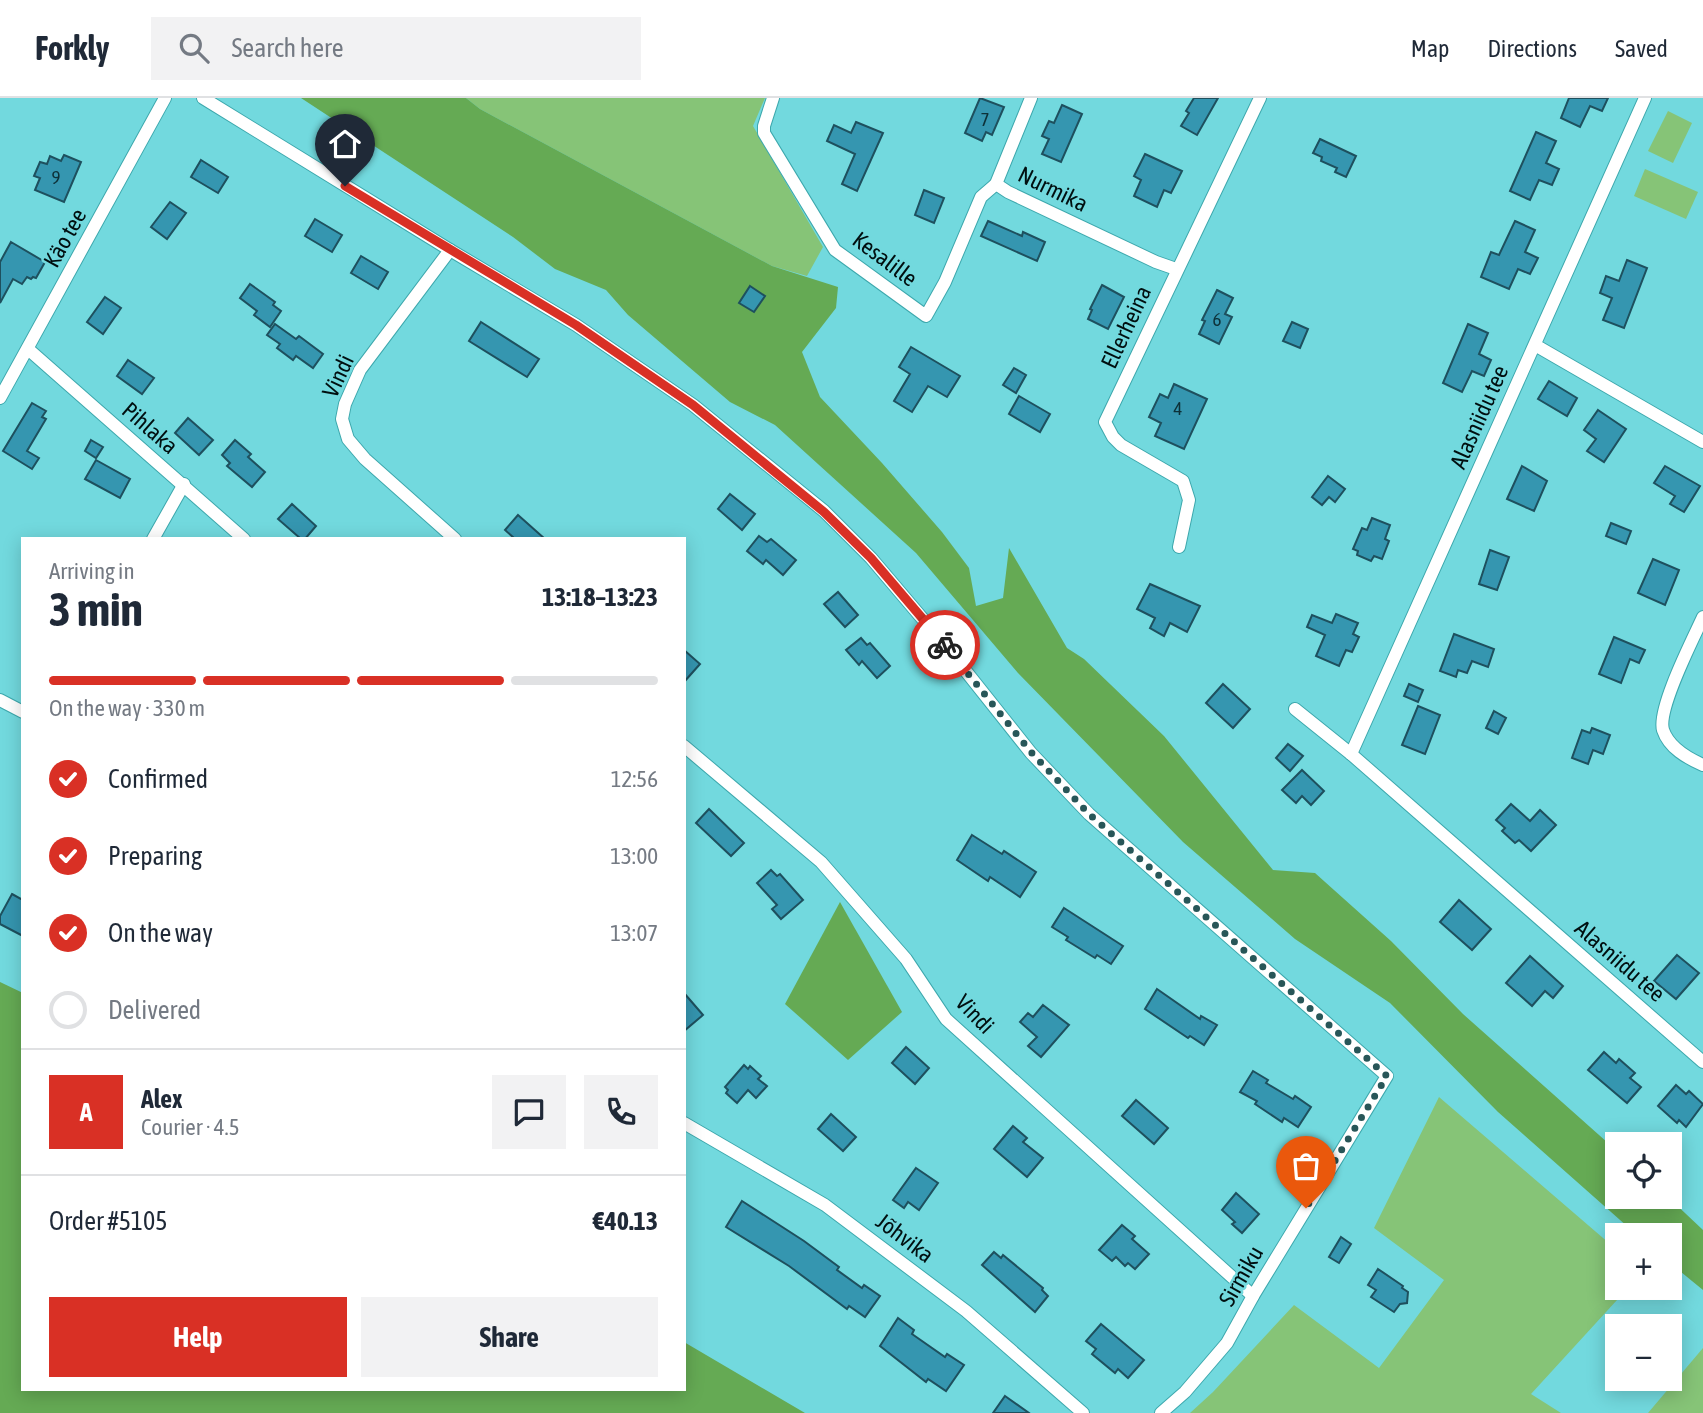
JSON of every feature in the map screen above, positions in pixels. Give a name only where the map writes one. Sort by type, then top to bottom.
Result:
[{"type":"street","name":"Käo tee","points":[[0,398],[165,98]]},
{"type":"street","points":[[203,98],[450,250]]},
{"type":"street","name":"Kesalille","points":[[773,98],[764,133],[835,250],[926,316],[945,282],[981,197],[996,184]]},
{"type":"street","name":"Nurmika","points":[[1031,98],[996,184],[1156,262],[1176,269]]},
{"type":"street","name":"Ellerheina","points":[[1179,547],[1189,499],[1183,481],[1121,445],[1112,437],[1105,422],[1260,98]]},
{"type":"street","name":"Alasniidu tee","points":[[1351,754],[1645,98]]},
{"type":"street","name":"Vindi","points":[[450,250],[360,370],[345,404],[342,419],[348,439],[365,459],[453,537]]},
{"type":"street","name":"Sirmiku","points":[[450,250],[576,325],[693,405],[824,512],[871,558],[949,649],[1031,752],[1089,814],[1387,1076],[1227,1343],[1194,1382],[1161,1413]]},
{"type":"street","points":[[1535,345],[1703,442]]},
{"type":"street","name":"Pihlaka","points":[[28,349],[242,537]]},
{"type":"street","points":[[154,537],[184,484]]},
{"type":"street","points":[[1703,617],[1664,706],[1662,728],[1670,742],[1685,757],[1703,765]]},
{"type":"street","points":[[0,700],[21,711]]},
{"type":"street","name":"Alasniidu tee","points":[[1294,709],[1351,754],[1703,1062]]},
{"type":"street","name":"Vindi","points":[[686,748],[821,862],[906,960],[946,1019],[1253,1296]]},
{"type":"street","name":"Jõhvika","points":[[686,1124],[825,1205],[966,1311],[1083,1413]]},
{"type":"green space","points":[[301,98],[466,98],[480,109],[772,266],[838,287],[836,308],[802,352],[820,397],[882,463],[942,532],[969,568],[976,606],[1003,598],[1009,548],[1067,648],[1084,659],[1164,736],[1273,870],[1315,873],[1391,941],[1463,1014],[1605,1140],[1605,1207],[1498,1112],[1390,1003],[1295,939],[1183,842],[1018,673],[916,553],[775,425],[730,402],[628,315],[606,290],[555,269],[513,237]]},
{"type":"green space","points":[[466,98],[765,98],[753,126],[823,247],[807,276],[772,266],[480,109]]},
{"type":"green space","points":[[1668,111],[1692,123],[1673,163],[1648,151]]},
{"type":"green space","points":[[1645,169],[1698,192],[1686,219],[1634,196]]},
{"type":"green space","points":[[840,902],[902,1012],[848,1060],[785,1004]]},
{"type":"green space","points":[[0,982],[21,992],[21,1391],[686,1391],[686,1343],[805,1413],[0,1413]]},
{"type":"green space","points":[[1439,1097],[1605,1240],[1605,1300],[1617,1300],[1531,1394],[1561,1413],[1190,1413],[1294,1305],[1379,1368],[1444,1280],[1374,1228]]},
{"type":"green space","points":[[1608,1209],[1681,1209],[1703,1230],[1703,1290],[1682,1273],[1682,1223],[1623,1223]]},
{"type":"green space","points":[[1703,1348],[1703,1413],[1648,1413],[1667,1391],[1682,1391],[1682,1373]]},
{"type":"building","points":[[980,98],[1004,107],[992,135],[986,132],[982,141],[965,133]]},
{"type":"building","points":[[1194,98],[1218,98],[1197,135],[1181,126]]},
{"type":"building","points":[[1569,98],[1608,98],[1602,111],[1590,106],[1580,127],[1561,118]]},
{"type":"building","points":[[1062,105],[1082,114],[1061,162],[1042,154],[1049,139],[1042,136],[1049,121],[1054,123]]},
{"type":"building","points":[[856,122],[883,133],[857,191],[842,184],[855,154],[827,141],[834,125],[851,133]]},
{"type":"building","points":[[1536,132],[1556,141],[1546,163],[1559,169],[1552,185],[1539,180],[1530,200],[1510,191]]},
{"type":"building","points":[[1320,139],[1356,156],[1346,177],[1335,172],[1337,168],[1321,161],[1322,157],[1313,153]]},
{"type":"building","points":[[1145,154],[1182,171],[1171,193],[1164,190],[1157,207],[1134,196],[1141,180],[1134,176]]},
{"type":"building","points":[[64,155],[81,162],[64,202],[35,190],[40,178],[34,176],[40,162],[47,164],[50,156],[61,161]]},
{"type":"building","points":[[201,160],[228,177],[218,193],[191,177]]},
{"type":"building","points":[[924,190],[944,198],[934,223],[915,215]]},
{"type":"building","points":[[170,202],[186,213],[167,239],[151,227]]},
{"type":"building","points":[[315,219],[342,235],[332,252],[305,236]]},
{"type":"building","points":[[988,221],[1022,236],[1023,232],[1045,242],[1037,261],[981,236]]},
{"type":"building","points":[[1515,221],[1535,230],[1525,252],[1538,258],[1530,274],[1518,269],[1509,289],[1481,277],[1491,252],[1499,255]]},
{"type":"building","points":[[11,242],[45,262],[36,278],[27,277],[22,284],[13,279],[0,303],[0,262]]},
{"type":"building","points":[[361,256],[388,272],[378,289],[351,273]]},
{"type":"building","points":[[1627,260],[1647,268],[1624,328],[1603,320],[1612,298],[1600,293],[1606,276],[1619,281]]},
{"type":"building","points":[[250,284],[275,302],[273,305],[281,311],[270,327],[254,315],[257,311],[240,298]]},
{"type":"building","points":[[1102,285],[1124,297],[1108,329],[1088,319]]},
{"type":"building","points":[[750,286],[765,296],[754,312],[739,303]]},
{"type":"building","points":[[1217,290],[1233,298],[1225,314],[1232,317],[1219,344],[1199,334],[1205,321],[1202,320]]},
{"type":"building","points":[[105,297],[121,308],[103,334],[87,322]]},
{"type":"building","points":[[481,322],[539,359],[527,377],[469,341]]},
{"type":"building","points":[[1292,322],[1308,329],[1300,348],[1283,341]]},
{"type":"building","points":[[275,324],[296,339],[299,336],[323,354],[313,368],[296,356],[293,360],[277,348],[280,344],[267,335]]},
{"type":"building","points":[[1468,324],[1488,333],[1479,354],[1491,360],[1484,376],[1472,371],[1462,392],[1443,383]]},
{"type":"building","points":[[911,347],[960,376],[947,397],[928,386],[912,412],[894,401],[910,374],[899,367]]},
{"type":"building","points":[[128,360],[154,378],[142,394],[117,376]]},
{"type":"building","points":[[1014,368],[1026,375],[1016,393],[1003,385]]},
{"type":"building","points":[[1549,381],[1577,398],[1567,416],[1538,399]]},
{"type":"building","points":[[1174,384],[1207,399],[1184,449],[1155,436],[1161,423],[1149,417],[1160,394],[1168,398]]},
{"type":"building","points":[[1019,396],[1050,414],[1040,432],[1009,414]]},
{"type":"building","points":[[32,403],[46,411],[42,417],[46,419],[27,451],[39,458],[32,469],[3,451]]},
{"type":"building","points":[[1598,410],[1626,429],[1604,462],[1587,451],[1596,439],[1584,430]]},
{"type":"building","points":[[188,418],[213,440],[199,455],[175,433]]},
{"type":"building","points":[[91,440],[103,447],[96,458],[85,451]]},
{"type":"building","points":[[235,440],[251,454],[248,457],[265,472],[252,487],[227,466],[230,463],[222,455]]},
{"type":"building","points":[[96,460],[130,479],[120,498],[85,479]]},
{"type":"building","points":[[1522,466],[1547,481],[1534,511],[1507,499]]},
{"type":"building","points":[[1665,466],[1700,486],[1684,512],[1670,504],[1675,496],[1654,483]]},
{"type":"building","points":[[1328,476],[1345,489],[1335,502],[1329,497],[1322,505],[1312,497]]},
{"type":"building","points":[[730,494],[755,514],[742,530],[718,509]]},
{"type":"building","points":[[292,504],[316,526],[307,537],[299,537],[278,519]]},
{"type":"building","points":[[518,515],[543,537],[513,537],[505,530]]},
{"type":"building","points":[[1372,518],[1390,525],[1385,539],[1389,541],[1382,559],[1374,556],[1371,561],[1357,555],[1358,551],[1353,549],[1362,528],[1367,530]]},
{"type":"building","points":[[1611,523],[1631,531],[1626,544],[1606,536]]},
{"type":"building","points":[[759,536],[767,542],[771,539],[796,560],[783,575],[766,560],[763,564],[747,551]]},
{"type":"building","points":[[1490,550],[1509,557],[1497,590],[1479,584]]},
{"type":"building","points":[[1653,559],[1679,570],[1665,605],[1638,593]]},
{"type":"building","points":[[1150,584],[1200,606],[1187,632],[1170,623],[1164,636],[1150,628],[1155,618],[1137,609]]},
{"type":"building","points":[[838,592],[858,615],[845,627],[824,604]]},
{"type":"building","points":[[1336,614],[1358,623],[1353,634],[1359,637],[1352,652],[1346,650],[1339,666],[1316,656],[1325,635],[1307,627],[1312,615],[1332,623]]},
{"type":"building","points":[[1454,634],[1494,649],[1488,667],[1472,661],[1467,673],[1458,670],[1456,677],[1440,671]]},
{"type":"building","points":[[1614,637],[1645,650],[1639,663],[1630,659],[1621,683],[1599,674]]},
{"type":"building","points":[[861,638],[867,645],[870,643],[890,666],[877,678],[862,661],[859,665],[846,650]]},
{"type":"building","points":[[686,652],[700,664],[686,680]]},
{"type":"building","points":[[1223,684],[1250,709],[1233,728],[1206,703]]},
{"type":"building","points":[[1409,684],[1423,690],[1418,702],[1404,696]]},
{"type":"building","points":[[1418,706],[1440,715],[1425,754],[1402,745]]},
{"type":"building","points":[[1494,711],[1506,718],[1498,734],[1486,728]]},
{"type":"building","points":[[1592,728],[1610,735],[1603,754],[1593,750],[1588,764],[1572,758],[1582,730],[1590,733]]},
{"type":"building","points":[[1288,744],[1303,756],[1290,771],[1276,758]]},
{"type":"building","points":[[1302,770],[1324,791],[1311,805],[1302,796],[1296,803],[1282,790]]},
{"type":"building","points":[[1511,804],[1530,821],[1540,810],[1556,825],[1531,851],[1519,840],[1515,843],[1502,831],[1505,828],[1496,820]]},
{"type":"building","points":[[709,809],[744,843],[731,856],[696,823]]},
{"type":"building","points":[[972,835],[1002,854],[1004,851],[1036,872],[1020,897],[990,877],[988,881],[957,860]]},
{"type":"building","points":[[771,870],[777,876],[780,874],[803,900],[781,919],[772,909],[777,905],[757,883]]},
{"type":"building","points":[[12,894],[21,899],[21,935],[0,924],[0,916]]},
{"type":"building","points":[[1459,900],[1491,929],[1472,950],[1440,922]]},
{"type":"building","points":[[1064,908],[1123,946],[1111,964],[1097,955],[1095,958],[1066,940],[1068,937],[1052,927]]},
{"type":"building","points":[[1677,955],[1699,973],[1676,999],[1654,981]]},
{"type":"building","points":[[1530,956],[1563,986],[1553,998],[1545,991],[1532,1006],[1506,983]]},
{"type":"building","points":[[1157,989],[1200,1019],[1201,1016],[1217,1025],[1204,1045],[1190,1036],[1188,1038],[1145,1009]]},
{"type":"building","points":[[686,995],[703,1015],[686,1029]]},
{"type":"building","points":[[1043,1005],[1069,1025],[1041,1057],[1028,1046],[1037,1037],[1020,1022],[1028,1013],[1033,1017]]},
{"type":"building","points":[[906,1047],[929,1068],[915,1084],[892,1063]]},
{"type":"building","points":[[1604,1052],[1616,1063],[1619,1059],[1635,1073],[1630,1078],[1641,1087],[1627,1103],[1588,1070]]},
{"type":"building","points":[[744,1065],[748,1069],[750,1066],[761,1076],[758,1079],[767,1086],[756,1098],[748,1090],[737,1103],[726,1093],[728,1090],[725,1087]]},
{"type":"building","points":[[1253,1071],[1268,1080],[1266,1083],[1293,1099],[1295,1096],[1311,1107],[1298,1127],[1284,1118],[1282,1122],[1255,1104],[1257,1101],[1240,1092]]},
{"type":"building","points":[[1676,1085],[1686,1094],[1689,1091],[1703,1104],[1686,1127],[1679,1120],[1677,1123],[1658,1106]]},
{"type":"building","points":[[1136,1100],[1168,1128],[1154,1144],[1122,1116]]},
{"type":"building","points":[[831,1114],[856,1137],[843,1151],[818,1129]]},
{"type":"building","points":[[1013,1126],[1027,1138],[1023,1142],[1043,1158],[1027,1177],[994,1149]]},
{"type":"building","points":[[916,1168],[938,1183],[919,1210],[908,1202],[904,1208],[893,1200]]},
{"type":"building","points":[[1236,1193],[1259,1214],[1242,1233],[1222,1210]]},
{"type":"building","points":[[742,1201],[804,1241],[862,1288],[864,1285],[880,1296],[865,1317],[849,1306],[847,1309],[789,1266],[726,1227]]},
{"type":"building","points":[[1122,1225],[1135,1236],[1132,1239],[1149,1254],[1135,1269],[1128,1263],[1125,1266],[1116,1257],[1112,1261],[1099,1250]]},
{"type":"building","points":[[1341,1237],[1351,1244],[1339,1263],[1329,1257]]},
{"type":"building","points":[[994,1252],[1001,1258],[1003,1255],[1043,1288],[1048,1296],[1035,1312],[982,1265]]},
{"type":"building","points":[[1378,1269],[1408,1292],[1407,1303],[1400,1304],[1394,1312],[1371,1297],[1376,1290],[1368,1285]]},
{"type":"building","points":[[898,1318],[914,1330],[912,1334],[945,1357],[947,1354],[964,1365],[946,1391],[928,1379],[926,1382],[880,1346]]},
{"type":"building","points":[[1101,1324],[1144,1360],[1128,1378],[1118,1369],[1115,1373],[1092,1354],[1096,1349],[1086,1341]]},
{"type":"building","points":[[1005,1396],[1029,1413],[993,1413]]},
{"type":"way so far","points":[[945,645],[1031,752],[1089,814],[1387,1076],[1306,1208]]},
{"type":"route","points":[[345,186],[576,325],[693,405],[824,512],[871,558],[945,645]]}]
